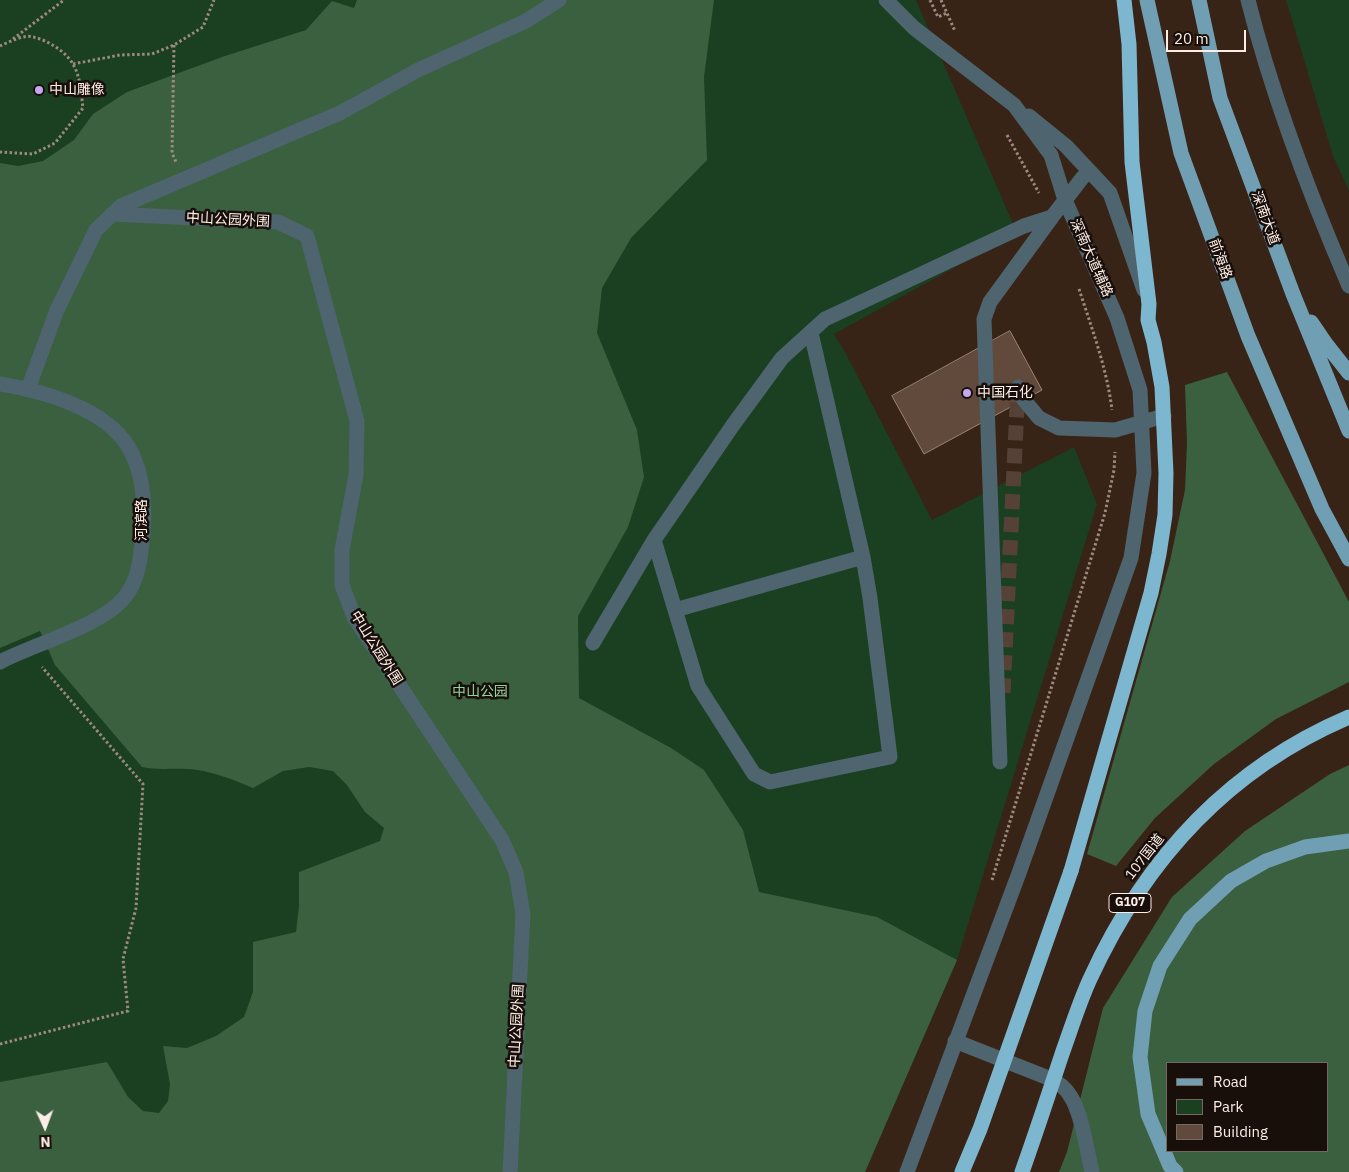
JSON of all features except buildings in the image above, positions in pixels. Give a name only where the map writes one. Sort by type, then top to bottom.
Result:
[{"type":"highway","points":[[962,1172],[980,1129],[1071,871],[1151,593],[1165,515],[1164,416],[1159,365],[1148,320],[1149,304],[1132,162],[1129,44],[1124,0]]},
{"type":"highway","name":"107国道","points":[[1022,1172],[1089,982],[1106,946],[1130,904],[1155,868],[1183,834],[1215,802],[1252,773],[1290,748],[1349,717]]},
{"type":"main road","name":"前海路","points":[[1147,0],[1182,153],[1248,336],[1322,509],[1349,559]]},
{"type":"main road","name":"深南大道","points":[[1199,0],[1220,98],[1293,294],[1349,431]]},
{"type":"main road","points":[[1293,294],[1326,344],[1349,373]]},
{"type":"main road","points":[[1176,1172],[1170,1166],[1148,1114],[1140,1057],[1145,1012],[1160,966],[1190,919],[1231,881],[1266,861],[1305,847],[1349,841]]},
{"type":"street","points":[[28,389],[56,310],[96,230],[121,206],[340,114],[418,70],[526,21],[559,0]]},
{"type":"street","name":"深南大道辅路","points":[[886,0],[914,28],[1066,146],[1110,193],[1149,304]]},
{"type":"street","points":[[1248,0],[1260,50],[1292,147],[1349,286]]},
{"type":"street","name":"深南大道辅路","points":[[906,1172],[1019,873],[1131,558],[1144,473],[1140,390],[1117,318],[1065,200],[1051,155],[1014,105]]},
{"type":"street","points":[[1000,762],[984,319],[990,302],[1083,178]]},
{"type":"street","name":"中山公园外围","points":[[112,214],[278,222],[306,236],[357,421],[356,475],[342,550],[342,585],[354,617],[502,840],[516,872],[523,914],[510,1172]]},
{"type":"street","points":[[593,643],[654,540],[733,425],[782,358],[825,319],[1024,226],[1052,217]]},
{"type":"street","points":[[654,540],[698,686],[754,774],[770,782],[890,757],[863,557],[810,333]]},
{"type":"street","name":"河滨路","points":[[0,384],[28,389],[82,408],[108,424],[129,447],[139,469],[144,526],[137,572],[125,598],[111,610],[92,621],[0,662]]},
{"type":"street","points":[[1018,387],[1024,400],[1039,418],[1059,428],[1115,430],[1164,416]]},
{"type":"street","points":[[675,610],[863,557]]},
{"type":"street","points":[[955,1041],[1051,1079],[1063,1086],[1077,1110],[1092,1172]]},
{"type":"path","points":[[11,41],[64,0]]},
{"type":"path","points":[[74,64],[120,55],[152,54],[174,45],[202,27],[214,0]]},
{"type":"path","points":[[930,0],[938,17],[947,13]]},
{"type":"path","points":[[941,0],[958,39]]},
{"type":"path","points":[[0,46],[32,36],[52,45],[65,54],[74,64],[81,88],[83,108],[55,143],[33,154],[0,152]]},
{"type":"path","points":[[174,45],[172,153],[182,181]]},
{"type":"path","points":[[1006,132],[1052,217]]},
{"type":"path","points":[[991,882],[1105,513],[1114,470],[1115,430],[1110,389],[1078,287]]},
{"type":"path","points":[[0,1044],[128,1011],[123,958],[136,908],[144,784],[26,649]]},
{"type":"green space","name":"中山公园","points":[[0,0],[916,0],[1017,233],[834,334],[932,520],[1074,447],[1097,504],[957,960],[865,1172],[0,1172]]},
{"type":"green space","name":"中山公园","points":[[357,0],[714,0],[704,77],[707,160],[631,238],[602,288],[597,333],[637,430],[644,477],[628,527],[578,616],[579,698],[671,748],[704,770],[743,830],[759,892],[877,917],[957,960],[865,1172],[0,1172],[0,1082],[107,1062],[128,1097],[143,1111],[159,1113],[168,1101],[170,1084],[163,1046],[187,1048],[216,1036],[244,1017],[253,992],[253,942],[296,932],[299,906],[299,872],[380,841],[384,828],[365,812],[347,785],[333,771],[309,767],[283,771],[253,788],[204,771],[142,767],[55,665],[40,631],[0,648],[0,163],[18,166],[43,161],[74,140],[93,114],[127,92],[225,56],[306,30],[332,1],[354,8]]},
{"type":"green space","points":[[1286,0],[1349,0],[1349,191],[1333,156]]},
{"type":"green space","points":[[1227,372],[1349,602],[1349,682],[1276,719],[1214,764],[1155,818],[1116,866],[1087,854],[1170,561],[1185,490],[1187,443],[1185,385]]},
{"type":"green space","points":[[1349,765],[1349,1172],[1059,1172],[1067,1152],[1103,1008],[1172,897],[1245,831],[1330,774]]},
{"type":"tunnel","points":[[1003,693],[1018,387]]},
{"type":"place","name":"中山雕像","points":[[39,90]]},
{"type":"place","name":"中国石化","points":[[967,393]]}]
